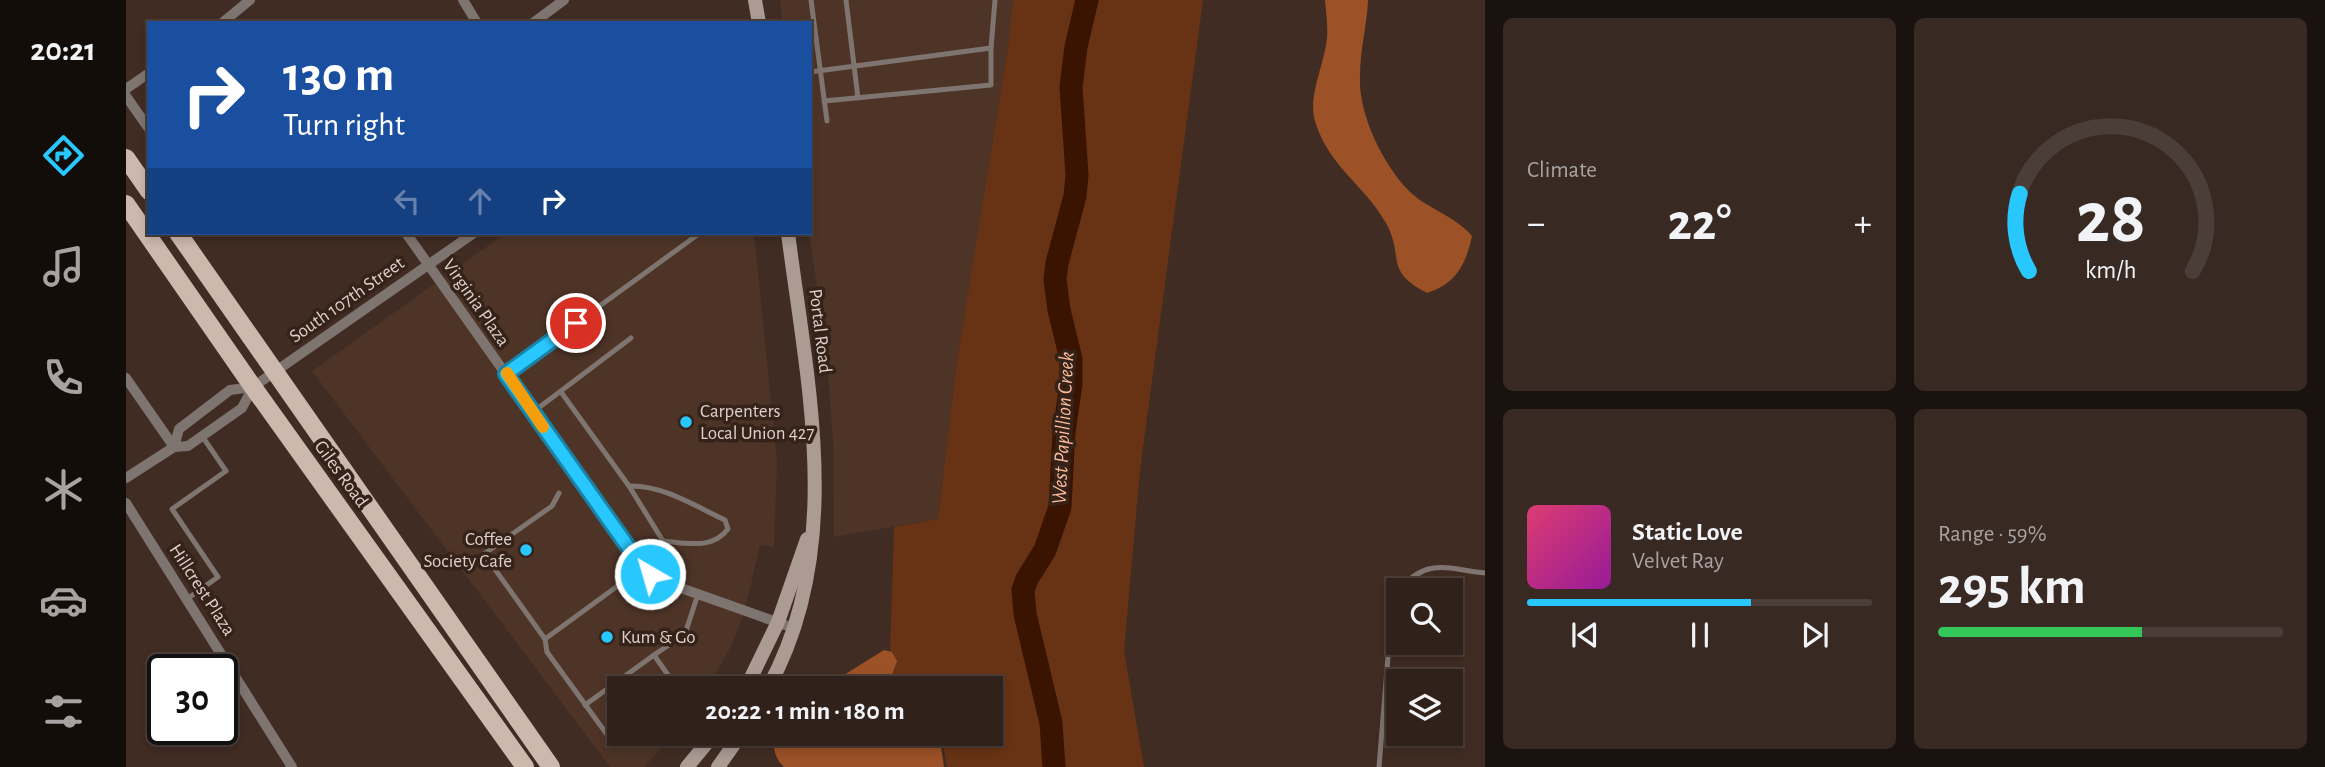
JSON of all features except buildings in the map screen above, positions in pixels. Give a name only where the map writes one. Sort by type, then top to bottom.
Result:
[{"type":"main road","points":[[755,0],[759,21]]},
{"type":"main road","points":[[126,158],[147,188]]},
{"type":"main road","name":"Giles Road","points":[[126,204],[147,234]]},
{"type":"main road","name":"Giles Road","points":[[148,235],[524,767]]},
{"type":"main road","name":"Giles Road","points":[[179,235],[551,767]]},
{"type":"main road","name":"Portal Road","points":[[774,676],[788,648],[802,601],[812,551],[816,449],[788,235]]},
{"type":"main road","name":"Portal Road","points":[[752,676],[778,622],[813,517]]},
{"type":"main road","points":[[687,767],[704,746]]},
{"type":"main road","points":[[718,767],[733,746]]},
{"type":"street","points":[[224,21],[250,0]]},
{"type":"street","points":[[463,0],[476,21]]},
{"type":"street","points":[[536,21],[564,0]]},
{"type":"street","points":[[126,89],[147,74]]},
{"type":"street","points":[[126,96],[147,126]]},
{"type":"street","name":"Virginia Plaza","points":[[407,235],[650,574],[664,582],[794,628]]},
{"type":"street","name":"South 107th Street","points":[[253,387],[471,235]]},
{"type":"street","points":[[126,378],[174,447]]},
{"type":"street","points":[[126,478],[174,447],[188,446],[242,408],[253,387]]},
{"type":"street","points":[[174,447],[179,429],[230,390],[253,387]]},
{"type":"street","name":"Hillcrest Plaza","points":[[126,503],[292,767]]},
{"type":"lane","points":[[811,0],[827,121]]},
{"type":"lane","points":[[846,0],[858,98]]},
{"type":"lane","points":[[824,101],[990,86],[995,0]]},
{"type":"lane","points":[[812,72],[991,48]]},
{"type":"lane","points":[[506,374],[697,235]]},
{"type":"lane","points":[[533,412],[631,338]]},
{"type":"lane","points":[[561,392],[629,486],[663,541]]},
{"type":"lane","points":[[187,599],[218,577],[172,509],[226,471],[202,436]]},
{"type":"lane","points":[[629,486],[644,486],[670,495],[725,520],[728,529],[722,538],[712,543],[663,541]]},
{"type":"lane","points":[[559,493],[552,506],[484,554],[545,639],[547,652],[607,734]]},
{"type":"lane","points":[[545,639],[613,592],[643,566],[663,541]]},
{"type":"lane","points":[[1409,578],[1426,568],[1485,573]]},
{"type":"lane","points":[[586,705],[685,634],[698,594]]},
{"type":"lane","points":[[654,655],[669,676]]},
{"type":"lane","points":[[1379,767],[1388,655]]},
{"type":"shaded area","points":[[780,0],[1013,0],[1008,47],[957,361],[938,519],[834,537],[833,440],[826,346],[809,235],[812,235],[812,21],[782,21]]},
{"type":"shaded area","points":[[1013,0],[1203,0],[1140,470],[1124,651],[1144,767],[947,767],[943,746],[1003,746],[1003,676],[889,676],[894,527],[938,519],[957,361],[1008,47]]},
{"type":"shaded area","points":[[1325,0],[1368,0],[1360,90],[1373,136],[1389,165],[1407,189],[1422,202],[1465,228],[1472,236],[1467,255],[1458,272],[1445,284],[1427,293],[1413,285],[1400,270],[1386,223],[1327,148],[1314,117],[1315,88],[1327,38]]},
{"type":"shaded area","points":[[503,235],[754,235],[777,462],[774,547],[760,545],[744,614],[715,676],[607,676],[607,746],[664,746],[644,767],[610,767],[312,371]]},
{"type":"shaded area","points":[[884,650],[892,652],[897,661],[891,676],[842,676]]},
{"type":"shaded area","points":[[774,746],[941,746],[944,767],[784,767]]},
{"type":"waterway","name":"West Papillion Creek","points":[[1054,767],[1051,723],[1025,614],[1023,590],[1045,550],[1060,507],[1071,359],[1059,310],[1055,279],[1075,196],[1077,175],[1071,87],[1076,47],[1087,0]]},
{"type":"slow traffic","points":[[507,373],[543,427]]},
{"type":"place","name":"Carpenters Local Union 427","points":[[686,422]]},
{"type":"place","name":"Coffee Society Cafe","points":[[526,550]]},
{"type":"place","name":"Kum & Go","points":[[607,637]]},
{"type":"route","points":[[576,323],[506,374],[638,561],[650,574]]}]
